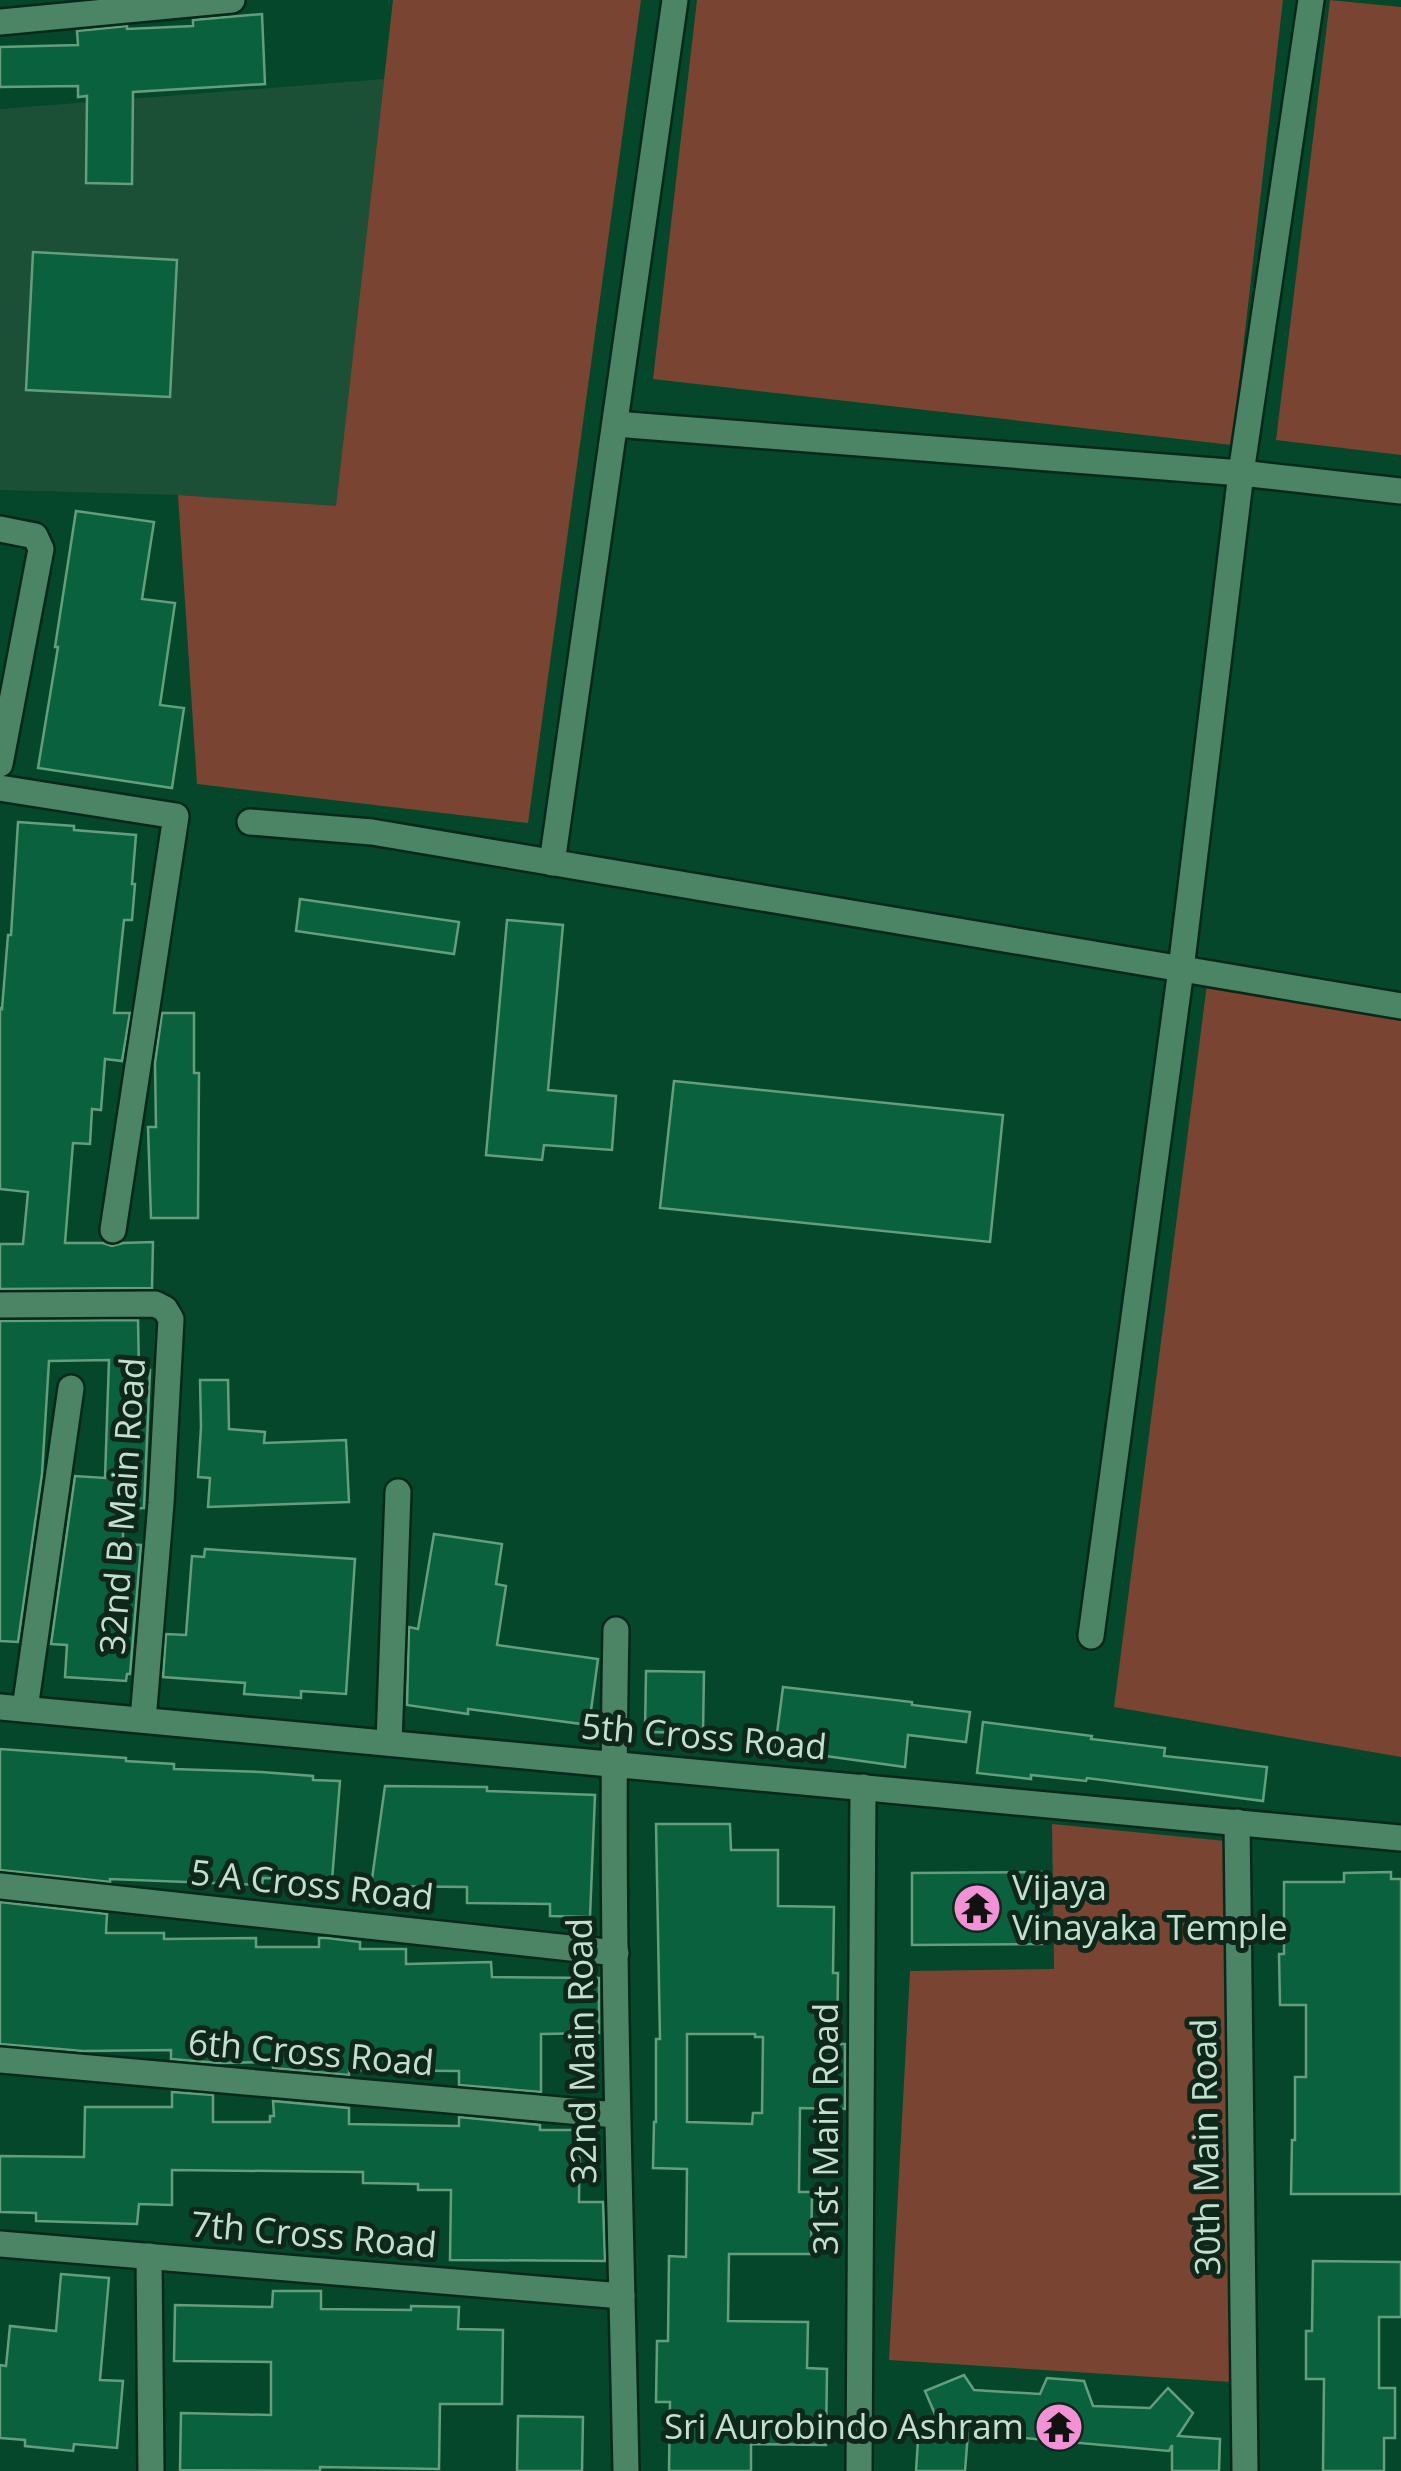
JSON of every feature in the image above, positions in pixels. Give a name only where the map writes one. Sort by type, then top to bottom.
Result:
[{"type":"street","points":[[0,22],[232,0]]},
{"type":"street","points":[[552,863],[675,0]]},
{"type":"street","points":[[1091,1636],[1181,969],[1241,473],[1311,0]]},
{"type":"street","points":[[615,424],[1241,473],[1401,490]]},
{"type":"street","points":[[0,529],[35,536],[40,549],[0,764]]},
{"type":"street","points":[[0,788],[176,816],[113,1230]]},
{"type":"street","points":[[250,822],[372,832],[1401,1006]]},
{"type":"street","name":"32nd B Main Road","points":[[0,1305],[155,1304],[165,1309],[171,1319],[161,1503],[142,1720]]},
{"type":"street","points":[[12,1708],[71,1388]]},
{"type":"street","points":[[389,1743],[398,1492]]},
{"type":"street","name":"32nd Main Road","points":[[616,1630],[616,2116],[626,2471]]},
{"type":"street","name":"5th Cross Road","points":[[12,1708],[1401,1838]]},
{"type":"street","name":"31st Main Road","points":[[859,2471],[862,1787]]},
{"type":"street","name":"30th Main Road","points":[[1237,1822],[1245,2471]]},
{"type":"street","name":"5 A Cross Road","points":[[0,1886],[616,1952]]},
{"type":"street","name":"6th Cross Road","points":[[0,2060],[616,2116]]},
{"type":"street","name":"7th Cross Road","points":[[0,2244],[622,2296]]},
{"type":"street","points":[[148,2256],[151,2471]]},
{"type":"shaded area","points":[[393,0],[641,0],[528,823],[197,784],[178,495],[336,506]]},
{"type":"shaded area","points":[[697,0],[1283,0],[1232,445],[653,379]]},
{"type":"shaded area","points":[[1330,0],[1401,7],[1401,455],[1276,440]]},
{"type":"shaded area","points":[[384,79],[336,507],[178,495],[0,490],[0,109]]},
{"type":"shaded area","points":[[1207,984],[1401,1016],[1401,1757],[1114,1707]]},
{"type":"shaded area","points":[[1052,1824],[1225,1841],[1231,2382],[889,2360],[910,1971],[1054,1969]]},
{"type":"building","points":[[262,14],[265,84],[133,92],[132,184],[86,183],[87,96],[78,97],[78,86],[0,87],[0,47],[78,45],[77,31],[193,26],[193,20]]},
{"type":"building","points":[[33,252],[177,260],[170,397],[26,390]]},
{"type":"building","points":[[76,511],[154,522],[142,599],[175,603],[160,705],[184,708],[172,788],[38,768]]},
{"type":"building","points":[[18,822],[136,835],[132,920],[124,920],[114,1013],[130,1013],[122,1061],[105,1059],[101,1110],[92,1109],[90,1144],[73,1143],[65,1243],[112,1246],[153,1242],[152,1288],[0,1289],[0,1244],[23,1244],[28,1192],[0,1189],[0,1008],[11,935]]},
{"type":"building","points":[[300,899],[459,922],[454,954],[296,931]]},
{"type":"building","points":[[507,920],[563,925],[548,1090],[616,1096],[612,1150],[544,1145],[542,1160],[486,1155]]},
{"type":"building","points":[[162,1013],[194,1013],[194,1073],[199,1073],[198,1218],[151,1218],[148,1127],[156,1127],[155,1063]]},
{"type":"building","points":[[674,1081],[1003,1115],[990,1242],[660,1208]]},
{"type":"building","points":[[138,1320],[139,1370],[150,1370],[144,1508],[123,1509],[123,1544],[141,1545],[130,1674],[126,1681],[65,1677],[67,1645],[51,1644],[75,1476],[105,1478],[109,1360],[49,1361],[42,1474],[18,1642],[0,1641],[0,1321]]},
{"type":"building","points":[[200,1380],[228,1380],[229,1429],[265,1432],[264,1443],[346,1440],[349,1502],[208,1507],[210,1478],[198,1477]]},
{"type":"building","points":[[434,1534],[502,1544],[496,1584],[506,1586],[497,1645],[598,1659],[589,1725],[407,1705],[409,1627],[418,1629]]},
{"type":"building","points":[[205,1549],[355,1559],[346,1694],[301,1691],[301,1698],[244,1694],[245,1683],[163,1677],[166,1634],[186,1635],[192,1556],[204,1557]]},
{"type":"building","points":[[646,1671],[704,1672],[703,1733],[645,1732]]},
{"type":"building","points":[[783,1687],[970,1712],[966,1742],[908,1735],[905,1767],[775,1749]]},
{"type":"building","points":[[983,1722],[1165,1748],[1164,1756],[1267,1767],[1263,1801],[1087,1778],[1086,1781],[1031,1775],[1031,1779],[977,1773]]},
{"type":"building","points":[[0,1749],[126,1758],[174,1764],[174,1769],[261,1772],[340,1781],[332,1880],[263,1878],[262,1885],[110,1882],[0,1870]]},
{"type":"building","points":[[385,1786],[487,1787],[487,1791],[595,1795],[590,1917],[550,1916],[550,1904],[467,1903],[467,1887],[371,1886]]},
{"type":"building","points":[[656,1824],[730,1824],[731,1850],[778,1850],[778,1906],[834,1907],[837,2044],[845,2044],[845,2109],[800,2108],[799,2192],[812,2192],[811,2254],[729,2254],[728,2321],[808,2322],[807,2368],[827,2369],[826,2445],[751,2444],[751,2471],[669,2471],[670,2402],[656,2402],[657,2341],[668,2341],[669,2256],[686,2257],[687,2169],[653,2168],[656,2039],[660,2039]],"holes":[[[687,2034],[763,2037],[762,2113],[753,2113],[752,2124],[687,2122]]]},
{"type":"building","name":"Vijaya Vinayaka Temple","points":[[1042,1872],[1042,1944],[912,1945],[912,1873]]},
{"type":"building","points":[[1391,1872],[1391,1879],[1401,1879],[1401,2194],[1291,2194],[1295,2077],[1306,2077],[1306,2005],[1280,2005],[1284,1882],[1344,1882],[1344,1873]]},
{"type":"building","points":[[0,1902],[107,1914],[106,1933],[164,1933],[164,1939],[256,1938],[256,1947],[319,1947],[319,1938],[327,1938],[360,1942],[360,1949],[406,1949],[406,1964],[491,1962],[492,1977],[599,1978],[599,2033],[541,2034],[541,2092],[459,2085],[459,2071],[349,2070],[349,2075],[273,2068],[273,2062],[171,2059],[171,2050],[83,2051],[0,2044]]},
{"type":"building","points":[[172,2092],[213,2095],[213,2122],[270,2122],[270,2116],[274,2116],[273,2101],[349,2108],[349,2124],[459,2126],[459,2117],[540,2125],[540,2130],[580,2130],[579,2202],[603,2202],[605,2261],[450,2260],[451,2190],[418,2190],[418,2184],[363,2183],[363,2172],[172,2170],[172,2205],[139,2204],[137,2224],[36,2221],[36,2213],[0,2212],[0,2156],[84,2157],[85,2107],[172,2107]]},
{"type":"building","points":[[1313,2261],[1401,2262],[1401,2317],[1379,2317],[1379,2388],[1395,2388],[1395,2438],[1384,2438],[1384,2471],[1323,2471],[1324,2379],[1306,2379],[1306,2331],[1312,2331]]},
{"type":"building","points":[[61,2274],[109,2278],[100,2380],[123,2381],[117,2448],[74,2444],[73,2451],[25,2446],[25,2440],[0,2438],[0,2365],[6,2366],[10,2326],[56,2331]]},
{"type":"building","points":[[273,2291],[321,2291],[321,2309],[459,2307],[458,2329],[503,2330],[502,2404],[440,2404],[439,2469],[180,2470],[181,2413],[271,2415],[271,2362],[174,2361],[175,2305],[272,2307]]},
{"type":"building","points":[[964,2375],[974,2390],[1040,2394],[1047,2378],[1084,2381],[1093,2406],[1150,2408],[1168,2388],[1193,2413],[1178,2436],[1220,2439],[1219,2471],[1172,2471],[1172,2445],[1169,2451],[968,2433],[965,2471],[916,2471],[919,2426],[940,2426],[925,2391]]},
{"type":"building","points":[[518,2416],[583,2417],[582,2471],[517,2471]]},
{"type":"place","name":"Vijaya Vinayaka Temple","points":[[977,1908]]},
{"type":"place","name":"Sri Aurobindo Ashram","points":[[1059,2427]]}]
